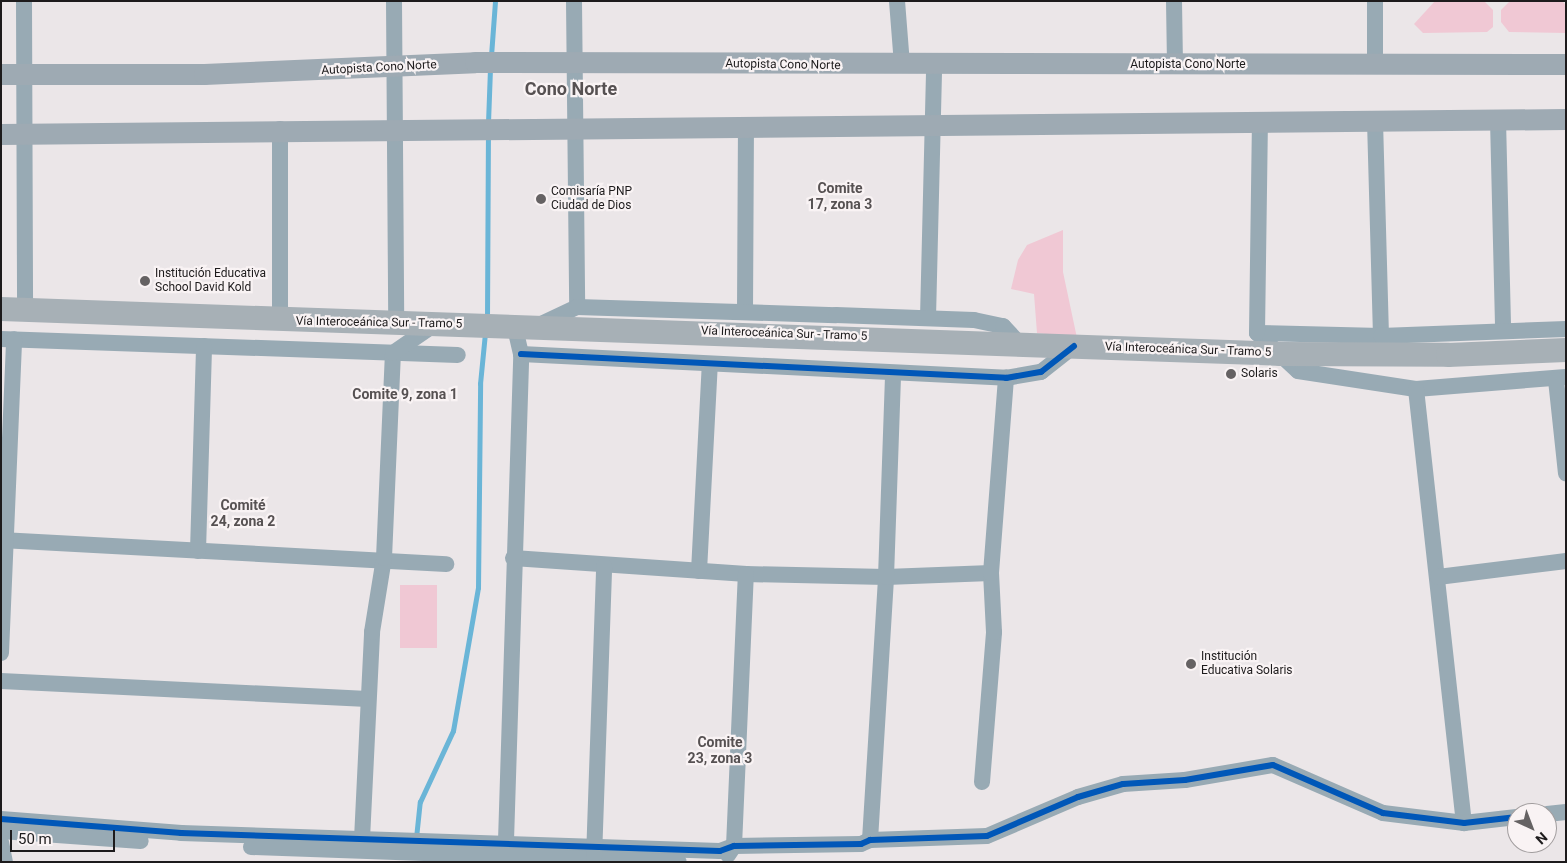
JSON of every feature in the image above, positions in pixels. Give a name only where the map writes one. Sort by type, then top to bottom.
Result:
[{"type":"highway","name":"Vía Interoceánica Sur - Tramo 5","points":[[1,309],[396,324],[1018,342],[1281,354],[1448,355],[1566,350]]},
{"type":"main road","name":"Autopista Cono Norte","points":[[1,74],[204,74],[394,68],[475,62],[902,65],[1566,64]]},
{"type":"main road","points":[[1,134],[280,129],[931,127],[1566,119]]},
{"type":"street","points":[[24,1],[26,134],[25,310]]},
{"type":"street","points":[[394,1],[394,68],[397,128],[396,324]]},
{"type":"street","points":[[574,1],[577,127],[577,307]]},
{"type":"street","points":[[897,1],[902,65]]},
{"type":"street","points":[[1174,1],[1175,65]]},
{"type":"street","points":[[1375,1],[1375,63]]},
{"type":"street","points":[[928,318],[931,127],[934,65]]},
{"type":"street","points":[[1498,120],[1503,330]]},
{"type":"street","points":[[1375,121],[1381,336]]},
{"type":"street","points":[[1260,122],[1258,334],[1298,370],[1416,389],[1561,378],[1566,473]]},
{"type":"street","points":[[745,312],[746,127]]},
{"type":"street","points":[[280,129],[280,320]]},
{"type":"street","points":[[506,841],[513,558],[521,354],[518,327],[577,307],[745,312],[928,318],[1003,326],[1018,342]]},
{"type":"street","points":[[393,353],[435,324]]},
{"type":"street","points":[[1258,334],[1381,336],[1566,329]]},
{"type":"street","points":[[1,653],[8,339],[458,355]]},
{"type":"street","points":[[198,551],[204,346]]},
{"type":"street","points":[[521,354],[893,374],[1006,378],[1027,377],[1041,372],[1074,346]]},
{"type":"street","points":[[362,839],[372,632],[384,558],[393,353]]},
{"type":"street","points":[[699,571],[710,364]]},
{"type":"street","points":[[870,840],[886,577],[893,374]]},
{"type":"street","points":[[982,782],[994,632],[991,573],[1006,378]]},
{"type":"street","points":[[1416,389],[1464,823]]},
{"type":"street","points":[[4,540],[198,551],[384,558],[446,564]]},
{"type":"street","points":[[513,558],[604,566],[746,574],[886,577],[991,573]]},
{"type":"street","points":[[1438,577],[1566,561]]},
{"type":"street","points":[[594,855],[604,566]]},
{"type":"street","points":[[720,862],[734,846],[746,574]]},
{"type":"street","points":[[1,681],[368,699]]},
{"type":"street","points":[[1,831],[386,856],[468,852],[594,855],[720,851],[734,846],[862,844],[870,840],[987,836],[1078,797],[1123,784],[1185,780],[1273,765],[1383,813],[1464,823],[1507,818]]},
{"type":"street","points":[[1,819],[181,833],[362,839],[460,853],[506,841],[594,855],[679,862]]},
{"type":"street","points":[[1,842],[5,862]]},
{"type":"shaded area","points":[[1435,1],[1484,1],[1493,10],[1493,27],[1487,32],[1423,33],[1414,24]]},
{"type":"shaded area","points":[[1510,1],[1562,1],[1566,5],[1566,33],[1509,32],[1501,22],[1501,10]]},
{"type":"shaded area","points":[[1063,230],[1063,272],[1077,338],[1037,333],[1034,294],[1011,289],[1018,260],[1027,245]]},
{"type":"shaded area","points":[[400,585],[437,585],[437,648],[400,648]]},
{"type":"waterway","points":[[491,56],[495,1]]},
{"type":"waterway","points":[[488,123],[490,69]]},
{"type":"waterway","points":[[487,318],[488,136]]},
{"type":"waterway","points":[[416,838],[420,802],[453,731],[478,588],[480,384],[485,333]]},
{"type":"cycle path","points":[[521,354],[1006,378],[1041,372],[1074,346]]},
{"type":"cycle path","points":[[1,819],[181,833],[720,851],[734,846],[861,844],[870,840],[987,836],[1078,797],[1123,784],[1185,780],[1273,765],[1383,813],[1464,823],[1507,818]]},
{"type":"place","name":"Comisaría PNP Ciudad de Dios","points":[[541,199]]},
{"type":"place","name":"Institución Educativa School David Kold","points":[[145,281]]},
{"type":"place","name":"Solaris","points":[[1231,374]]},
{"type":"place","name":"Institución Educativa Solaris","points":[[1191,664]]},
{"type":"district","name":"Cono Norte","points":[[571,89]]},
{"type":"district","name":"Comite 17, zona 3","points":[[840,196]]},
{"type":"district","name":"Comite 9, zona 1","points":[[405,394]]},
{"type":"district","name":"Comité 24, zona 2","points":[[243,514]]},
{"type":"district","name":"Comite 23, zona 3","points":[[720,750]]}]
